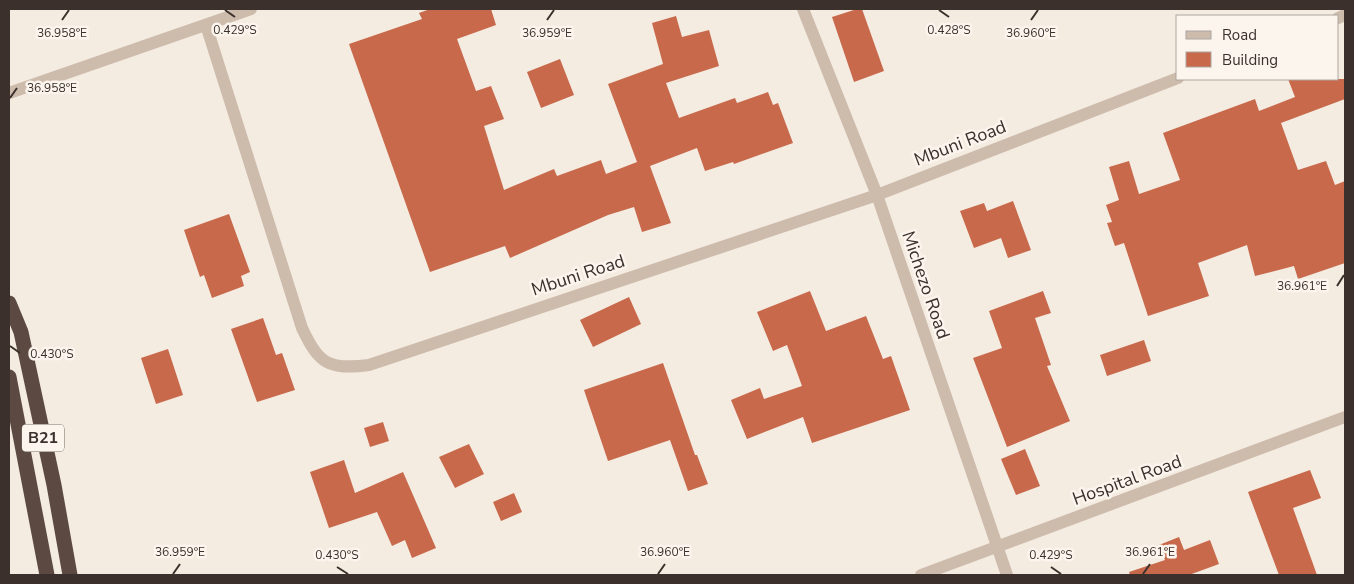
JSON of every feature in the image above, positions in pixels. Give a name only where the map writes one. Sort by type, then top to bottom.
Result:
[{"type":"highway","name":"B21","points":[[9,304],[20,332],[54,484],[70,575]]},
{"type":"highway","name":"B21","points":[[9,377],[47,575]]},
{"type":"street","points":[[9,93],[251,9]]},
{"type":"street","name":"Michezo Road","points":[[803,9],[876,195],[1007,575]]},
{"type":"street","name":"Mbuni Road","points":[[206,25],[302,328],[313,352],[327,363],[346,368],[369,365],[876,195],[1176,79]]},
{"type":"street","name":"Hospital Road","points":[[921,575],[1345,417]]},
{"type":"building","points":[[430,9],[491,9],[496,25],[457,39],[476,91],[491,86],[504,119],[484,126],[504,190],[554,169],[557,176],[601,160],[606,174],[637,162],[608,84],[663,64],[652,23],[676,16],[682,37],[709,30],[719,66],[666,83],[679,118],[735,98],[737,103],[768,92],[773,105],[778,103],[793,143],[734,164],[733,162],[705,171],[697,148],[650,166],[671,223],[642,232],[634,207],[608,215],[510,258],[505,246],[430,272],[349,44],[422,19],[419,13]]},
{"type":"building","points":[[862,9],[884,71],[854,82],[832,17]]},
{"type":"building","points":[[560,59],[574,95],[541,108],[527,72]]},
{"type":"building","points":[[1345,79],[1345,99],[1281,123],[1298,170],[1326,161],[1335,185],[1345,181],[1345,263],[1298,279],[1294,266],[1255,276],[1247,245],[1198,263],[1209,296],[1148,316],[1124,243],[1115,246],[1107,223],[1112,222],[1106,205],[1119,200],[1109,167],[1129,161],[1139,194],[1180,180],[1163,133],[1255,99],[1259,111],[1295,97],[1288,80]]},
{"type":"building","points":[[1013,201],[1031,250],[1008,258],[1001,238],[974,248],[960,211],[984,203],[987,211]]},
{"type":"building","points":[[229,214],[250,272],[241,276],[244,286],[212,298],[204,275],[200,277],[184,230]]},
{"type":"building","points":[[810,291],[826,331],[866,316],[883,359],[891,356],[910,410],[812,443],[803,417],[747,439],[731,400],[760,388],[764,399],[802,386],[787,345],[773,351],[757,312]]},
{"type":"building","points":[[1043,291],[1051,313],[1035,318],[1051,365],[1047,366],[1070,421],[1007,447],[973,358],[1002,348],[989,311]]},
{"type":"building","points":[[629,297],[641,324],[593,347],[580,320]]},
{"type":"building","points":[[263,318],[276,355],[282,353],[295,390],[257,402],[231,329]]},
{"type":"building","points":[[1144,340],[1151,361],[1107,376],[1100,355]]},
{"type":"building","points":[[168,349],[183,395],[156,404],[141,358]]},
{"type":"building","points":[[663,363],[695,455],[697,455],[708,484],[688,491],[670,440],[608,461],[584,390]]},
{"type":"building","points":[[383,422],[389,441],[370,447],[364,428]]},
{"type":"building","points":[[469,444],[484,474],[455,488],[439,457]]},
{"type":"building","points":[[1025,449],[1040,486],[1016,495],[1001,459]]},
{"type":"building","points":[[344,460],[355,493],[403,472],[436,548],[412,558],[405,540],[392,546],[377,512],[329,528],[310,472]]},
{"type":"building","points":[[1310,470],[1321,498],[1293,508],[1317,575],[1279,575],[1248,492]]},
{"type":"building","points":[[514,493],[522,512],[501,521],[493,502]]},
{"type":"building","points":[[1179,537],[1184,550],[1210,540],[1219,564],[1189,575],[1130,575],[1129,572],[1165,560],[1159,545]]}]
